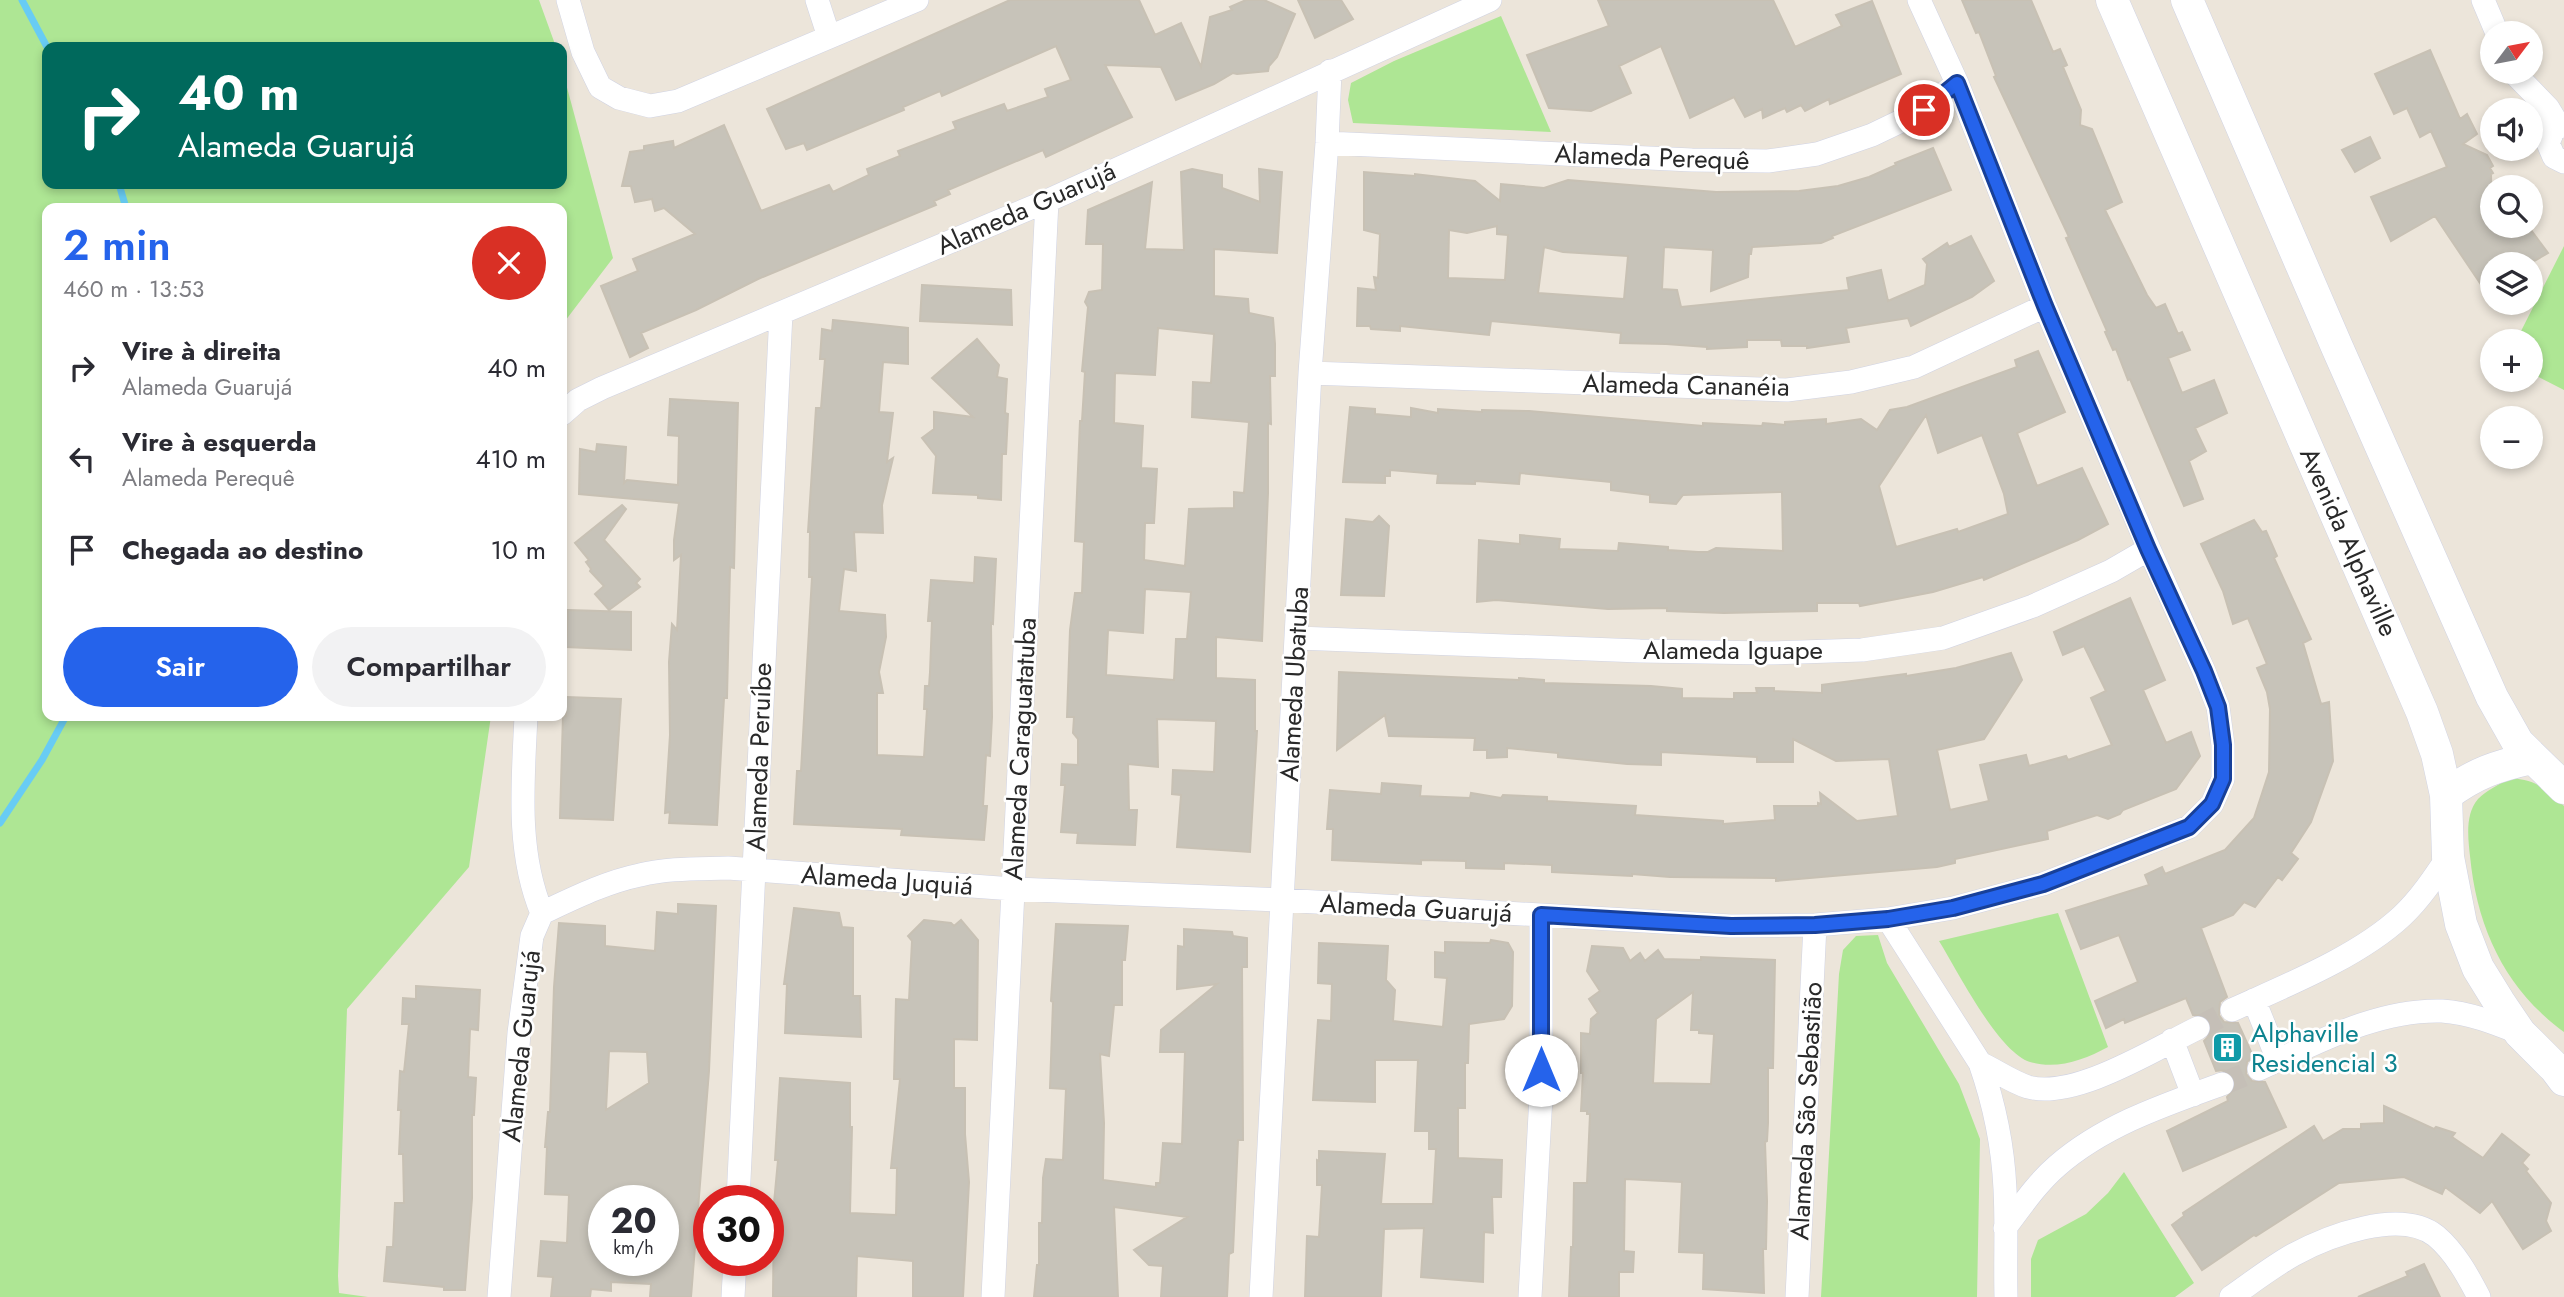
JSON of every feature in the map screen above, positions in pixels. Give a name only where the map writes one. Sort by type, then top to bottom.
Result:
[{"type":"main road","name":"Avenida Alphaville","points":[[2112,0],[2406,672],[2437,754],[2446,795],[2448,857],[2460,924],[2478,968],[2520,1033],[2564,1080]]},
{"type":"main road","points":[[2188,0],[2326,322],[2492,697],[2505,723],[2532,758],[2564,788]]},
{"type":"main road","points":[[2446,795],[2476,774],[2532,758]]},
{"type":"main road","points":[[2520,1033],[2564,1047]]},
{"type":"street","points":[[568,0],[583,52],[600,87],[619,98],[650,106],[678,101],[916,0]]},
{"type":"street","points":[[817,0],[829,37]]},
{"type":"street","name":"Alameda Guarujá","points":[[567,410],[578,400],[602,388],[1047,201],[1490,0]]},
{"type":"street","name":"Alameda Guarujá","points":[[1281,900],[1731,926],[1815,925],[1888,919],[1953,908],[2043,884],[2189,827],[2212,804],[2223,779],[2223,745],[2218,707],[2045,306],[1957,83],[1919,0]]},
{"type":"street","points":[[2483,0],[2492,21]]},
{"type":"street","name":"Alameda Ubatuba","points":[[1261,1297],[1310,373],[1330,71]]},
{"type":"street","name":"Alameda Perequê","points":[[1327,143],[1692,160],[1768,161],[1817,154],[1872,135],[1924,110],[1957,83]]},
{"type":"street","points":[[2525,84],[2548,108],[2557,130],[2550,153],[2564,162]]},
{"type":"street","name":"Alameda Caraguatatuba","points":[[993,1297],[1047,201]]},
{"type":"street","name":"Alameda Cananéia","points":[[1310,373],[1787,390],[1851,382],[1914,367],[2045,306]]},
{"type":"street","name":"Alameda Peruíbe","points":[[739,1185],[781,313]]},
{"type":"street","name":"Alameda Iguape","points":[[1297,638],[1640,651],[1769,653],[1862,650],[1943,638],[2033,606],[2111,571],[2148,549]]},
{"type":"street","name":"Alameda Guarujá","points":[[499,1297],[520,1022],[532,936],[542,913],[533,892],[524,844],[526,721]]},
{"type":"street","points":[[2532,758],[2564,760]]},
{"type":"street","points":[[2232,1010],[2365,945],[2416,902],[2448,857]]},
{"type":"street","name":"Alameda Juquiá","points":[[542,913],[596,888],[640,874],[689,869],[754,870],[1013,889],[1281,900]]},
{"type":"street","points":[[1530,1297],[1541,1096],[1541,915]]},
{"type":"street","points":[[1888,919],[1980,1063],[1989,1088],[2002,1155],[2005,1190],[2006,1297]]},
{"type":"street","name":"Alameda São Sebastião","points":[[1797,1297],[1815,925]]},
{"type":"street","points":[[2254,1000],[2268,1065],[2346,1030],[2395,1015],[2443,1012],[2482,1018],[2520,1033]]},
{"type":"street","points":[[1980,1063],[2029,1087],[2072,1086],[2133,1061],[2198,1028]]},
{"type":"street","points":[[2172,1040],[2193,1095]]},
{"type":"street","points":[[2004,1228],[2055,1168],[2103,1132],[2222,1084]]},
{"type":"street","points":[[2231,1297],[2293,1255],[2343,1234],[2379,1225],[2415,1227],[2435,1236],[2462,1265],[2479,1297]]},
{"type":"street","points":[[733,1297],[734,1276]]},
{"type":"green space","points":[[0,0],[539,0],[554,42],[42,42],[42,189],[567,189],[567,88],[613,258],[567,318],[567,203],[42,203],[42,721],[490,721],[469,867],[347,1009],[339,1293],[368,1297],[0,1297]]},
{"type":"green space","points":[[1501,16],[1551,132],[1353,123],[1348,100],[1351,83],[1394,61]]},
{"type":"green space","points":[[2564,246],[2564,390],[2543,379],[2543,329],[2522,329],[2529,315],[2543,315],[2543,288]]},
{"type":"green space","points":[[2510,778],[2540,786],[2564,806],[2564,1032],[2543,1015],[2510,976],[2497,955],[2479,908],[2470,856],[2469,819],[2478,799]]},
{"type":"green space","points":[[2058,913],[2108,1047],[2070,1062],[2050,1065],[2030,1062],[2005,1043],[1979,1009],[1939,941]]},
{"type":"green space","points":[[1878,935],[1887,963],[1959,1084],[1980,1139],[1977,1297],[1821,1297],[1839,974],[1843,950],[1856,936]]},
{"type":"green space","points":[[2124,1172],[2194,1283],[2175,1297],[2031,1297],[2031,1259],[2038,1240],[2086,1214],[2108,1193]]},
{"type":"building","points":[[1010,0],[1139,0],[1155,35],[1181,23],[1201,67],[1210,17],[1232,10],[1230,7],[1246,0],[1264,0],[1295,14],[1277,57],[1268,71],[1233,73],[1176,100],[1161,67],[1105,65],[1132,117],[1046,157],[1043,150],[948,190],[950,194],[934,201],[936,205],[758,279],[696,310],[641,333],[648,348],[630,357],[601,286],[638,271],[633,259],[695,234],[664,208],[655,211],[652,199],[635,202],[631,186],[622,186],[630,152],[644,150],[644,146],[673,141],[674,148],[724,125],[761,211],[829,185],[833,192],[869,175],[867,169],[900,156],[898,151],[956,129],[953,122],[1004,104],[1007,111],[1048,97],[1045,89],[1071,80],[1056,46],[942,96],[940,91],[903,107],[904,110],[807,150],[804,143],[786,149],[767,109]]},
{"type":"building","points":[[1298,0],[1341,0],[1353,19],[1315,38]]},
{"type":"building","points":[[1598,0],[1773,0],[1795,47],[1842,26],[1836,15],[1872,1],[1901,74],[1830,104],[1829,99],[1805,111],[1801,105],[1787,112],[1785,108],[1763,118],[1762,109],[1745,117],[1734,97],[1690,118],[1661,46],[1619,66],[1631,93],[1591,111],[1549,108],[1527,55],[1609,26]]},
{"type":"building","points":[[1962,0],[2031,0],[2053,52],[2060,49],[2067,65],[2063,67],[2081,110],[2080,125],[2092,129],[2122,202],[2105,210],[2147,295],[2156,308],[2165,304],[2178,334],[2182,332],[2190,350],[2168,358],[2182,393],[2214,380],[2227,413],[2195,428],[2206,451],[2189,461],[2203,499],[2184,506],[2130,379],[2128,380],[2116,349],[2113,350],[2105,332],[2107,331],[2066,238],[2069,237],[1994,77],[1996,76],[1979,32],[1976,33]]},
{"type":"building","points":[[2430,50],[2460,119],[2467,114],[2477,134],[2463,144],[2480,152],[2480,161],[2490,161],[2493,166],[2490,168],[2493,173],[2491,175],[2480,175],[2480,238],[2537,238],[2548,253],[2543,256],[2543,252],[2480,252],[2480,283],[2435,216],[2391,241],[2371,197],[2447,167],[2431,131],[2420,137],[2407,108],[2394,114],[2375,74]]},
{"type":"building","points":[[2370,137],[2380,158],[2355,172],[2342,150]]},
{"type":"building","points":[[1933,148],[1951,190],[1832,236],[1833,238],[1821,243],[1752,247],[1748,277],[1711,291],[1713,250],[1664,247],[1662,289],[1677,290],[1681,307],[1849,290],[1847,278],[1881,270],[1888,301],[1925,285],[1927,264],[1923,259],[1947,243],[1949,247],[1971,236],[1994,281],[1972,297],[1911,326],[1908,318],[1846,328],[1849,342],[1807,348],[1782,346],[1781,340],[1747,340],[1747,347],[1707,349],[1666,344],[1620,343],[1621,333],[1491,321],[1489,335],[1400,326],[1400,331],[1357,326],[1358,288],[1376,290],[1374,277],[1378,278],[1380,234],[1364,230],[1364,172],[1415,174],[1475,181],[1500,201],[1501,184],[1544,188],[1568,180],[1716,192],[1799,191],[1838,186],[1869,177],[1896,165],[1895,163]],"holes":[[[1497,226],[1497,234],[1508,235],[1505,280],[1448,278],[1449,230],[1467,233]],[[1544,247],[1563,252],[1628,256],[1624,299],[1538,293]]]},
{"type":"building","points":[[1192,169],[1222,175],[1222,188],[1260,202],[1259,169],[1282,172],[1277,253],[1214,249],[1214,296],[1248,299],[1249,313],[1273,318],[1275,344],[1275,376],[1270,376],[1271,424],[1268,423],[1262,641],[1216,637],[1216,678],[1255,680],[1257,731],[1250,852],[1177,847],[1181,795],[1172,794],[1173,770],[1214,772],[1216,721],[1157,719],[1158,767],[1128,764],[1129,810],[1137,810],[1135,845],[1077,843],[1078,833],[1061,832],[1065,785],[1061,785],[1062,764],[1078,765],[1078,739],[1073,733],[1074,717],[1067,717],[1070,630],[1075,593],[1082,593],[1084,542],[1075,541],[1085,372],[1082,371],[1088,307],[1085,302],[1089,292],[1102,290],[1103,244],[1086,244],[1088,210],[1152,182],[1145,249],[1184,250],[1181,172]],"holes":[[[1158,328],[1214,334],[1211,383],[1193,382],[1192,417],[1249,422],[1244,493],[1234,492],[1234,508],[1189,509],[1185,566],[1144,560],[1145,523],[1154,523],[1157,469],[1141,468],[1143,426],[1114,423],[1115,373],[1155,375]],[[1145,589],[1191,592],[1187,639],[1176,639],[1174,680],[1106,675],[1108,630],[1143,633]]]},
{"type":"building","points":[[922,285],[1011,290],[1012,325],[920,321]]},
{"type":"building","points":[[833,320],[908,328],[908,364],[883,362],[879,412],[893,413],[887,462],[893,458],[882,505],[883,533],[854,532],[856,571],[844,569],[839,611],[885,615],[886,637],[879,672],[883,693],[877,693],[877,755],[924,757],[927,709],[924,709],[925,686],[929,686],[930,672],[932,621],[928,621],[931,580],[974,583],[975,557],[996,559],[993,624],[991,623],[992,717],[990,756],[986,755],[983,806],[987,806],[984,840],[901,835],[902,829],[794,824],[797,771],[801,771],[812,577],[809,577],[808,532],[816,408],[821,408],[825,359],[820,359],[822,329],[832,331]]},
{"type":"building","points":[[977,339],[999,365],[997,377],[1007,379],[1005,413],[1008,414],[1006,454],[1002,454],[1001,500],[978,498],[978,495],[933,493],[936,456],[922,438],[934,429],[934,412],[973,417],[932,378]]},
{"type":"building","points":[[2038,351],[2065,412],[2017,433],[2037,486],[2082,468],[2108,524],[2078,540],[1984,580],[1983,577],[1933,592],[1860,606],[1859,603],[1817,603],[1817,611],[1724,613],[1667,611],[1667,608],[1608,609],[1496,600],[1477,602],[1479,540],[1520,544],[1520,535],[1560,539],[1559,549],[1618,551],[1619,543],[1698,552],[1708,552],[1716,548],[1783,551],[1782,492],[1683,495],[1676,504],[1650,502],[1650,495],[1611,490],[1611,482],[1520,473],[1519,484],[1475,481],[1475,484],[1437,483],[1438,474],[1390,470],[1390,476],[1385,476],[1385,483],[1343,482],[1350,407],[1375,409],[1375,414],[1411,417],[1411,408],[1438,413],[1438,409],[1529,411],[1703,426],[1703,423],[1785,425],[1785,422],[1826,419],[1826,424],[1861,419],[1877,430],[1890,410],[1907,407],[2017,367],[2015,360]],"holes":[[[1926,415],[1938,453],[1982,435],[2004,494],[2008,514],[1958,532],[1957,529],[1896,547],[1879,486]]]},
{"type":"building","points":[[670,399],[738,403],[734,568],[730,567],[727,698],[724,698],[717,825],[669,823],[670,812],[665,813],[670,735],[669,662],[672,624],[677,630],[681,555],[674,560],[679,503],[579,494],[580,449],[596,452],[597,444],[626,447],[624,483],[627,480],[678,485],[679,436],[668,435]]},
{"type":"building","points":[[622,505],[626,509],[604,540],[640,579],[636,583],[640,587],[609,610],[595,594],[604,586],[590,571],[586,562],[589,560],[575,543]]},
{"type":"building","points":[[1379,516],[1389,526],[1384,596],[1341,595],[1346,519],[1373,522]]},
{"type":"building","points":[[2254,520],[2262,532],[2266,531],[2277,556],[2274,558],[2311,639],[2303,643],[2321,704],[2329,702],[2333,761],[2311,822],[2291,853],[2298,859],[2282,880],[2278,877],[2255,907],[2244,902],[2233,915],[2201,928],[2227,997],[2220,1002],[2219,1015],[2224,1022],[2238,1023],[2253,1056],[2247,1062],[2246,1074],[2252,1081],[2265,1082],[2286,1127],[2183,1171],[2167,1131],[2228,1101],[2227,1097],[2236,1087],[2235,1079],[2230,1073],[2224,1070],[2216,1071],[2204,1041],[2210,1035],[2211,1022],[2205,1016],[2193,1015],[2186,998],[2125,1023],[2124,1019],[2106,1028],[2095,1001],[2138,982],[2119,935],[2081,949],[2066,911],[2149,885],[2145,875],[2162,867],[2165,874],[2225,850],[2254,818],[2269,772],[2270,709],[2267,692],[2257,668],[2267,664],[2248,618],[2233,624],[2223,591],[2201,544]]},
{"type":"building","points":[[2130,598],[2165,680],[2143,690],[2166,743],[2191,732],[2200,756],[2176,789],[2123,810],[2108,819],[2097,815],[2047,831],[2048,839],[1955,859],[1955,863],[1937,867],[1776,881],[1776,878],[1552,872],[1552,865],[1504,863],[1504,869],[1466,868],[1466,861],[1421,860],[1421,864],[1332,860],[1333,829],[1327,829],[1330,790],[1381,794],[1382,783],[1421,786],[1420,796],[1470,798],[1471,793],[1501,798],[1503,795],[1547,797],[1547,801],[1636,806],[1635,815],[1723,821],[1723,824],[1775,820],[1774,806],[1818,806],[1818,803],[1821,804],[1820,793],[1857,821],[1898,816],[1889,759],[1836,761],[1793,739],[1793,762],[1757,762],[1757,757],[1661,752],[1661,765],[1627,764],[1558,757],[1558,753],[1507,748],[1507,757],[1487,758],[1487,750],[1474,750],[1475,738],[1389,736],[1385,715],[1337,750],[1339,672],[1651,686],[1682,689],[1682,698],[1734,699],[1734,693],[1757,693],[1756,688],[1822,693],[1822,685],[1956,668],[2011,653],[2022,680],[1984,739],[1937,750],[1950,810],[1989,801],[1980,765],[2026,755],[2029,766],[2066,756],[2068,760],[2112,745],[2091,698],[2106,691],[2084,646],[2063,655],[2054,632]]},
{"type":"building","points":[[568,610],[631,612],[631,650],[567,647]]},
{"type":"building","points":[[567,697],[621,699],[613,820],[560,818],[563,721],[567,721]]},
{"type":"building","points":[[678,904],[716,906],[709,1071],[700,1185],[693,1185],[691,1297],[650,1297],[651,1284],[611,1282],[611,1291],[591,1289],[590,1297],[551,1297],[553,1277],[538,1276],[541,1241],[567,1243],[569,1195],[545,1194],[545,1147],[550,1112],[559,923],[605,926],[605,946],[655,951],[657,912],[678,914]],"holes":[[[609,1051],[647,1052],[649,1083],[606,1110]]]},
{"type":"building","points":[[794,908],[839,913],[842,927],[853,928],[853,996],[860,996],[861,1037],[785,1033],[787,984],[784,984]]},
{"type":"building","points":[[924,920],[951,923],[954,926],[961,920],[978,940],[977,1040],[954,1039],[954,1088],[965,1088],[969,1182],[963,1297],[913,1297],[913,1261],[857,1256],[856,1297],[773,1297],[773,1276],[784,1276],[784,1185],[776,1185],[778,1160],[775,1160],[780,1078],[850,1083],[850,1213],[896,1215],[897,1168],[891,1168],[900,1079],[894,1079],[896,999],[909,1000],[912,941],[908,936]]},
{"type":"building","points":[[1056,924],[1128,926],[1125,960],[1122,960],[1122,1005],[1114,1005],[1109,1056],[1100,1054],[1104,1123],[1103,1180],[1156,1187],[1156,1183],[1160,1183],[1163,1143],[1182,1144],[1185,1052],[1160,1052],[1161,1030],[1217,984],[1177,989],[1178,946],[1184,947],[1184,929],[1232,932],[1233,936],[1247,938],[1247,967],[1242,967],[1243,1140],[1238,1140],[1233,1252],[1229,1254],[1227,1297],[1161,1297],[1163,1266],[1149,1265],[1134,1250],[1187,1217],[1114,1207],[1118,1297],[1034,1297],[1039,1265],[1039,1223],[1042,1223],[1046,1159],[1063,1160],[1066,1089],[1050,1088],[1051,1001]]},
{"type":"building","points":[[1491,940],[1508,943],[1513,952],[1512,1006],[1504,1019],[1469,1024],[1468,1063],[1465,1063],[1465,1108],[1458,1108],[1458,1158],[1502,1160],[1501,1197],[1492,1197],[1493,1233],[1484,1232],[1483,1282],[1421,1277],[1424,1228],[1384,1229],[1381,1297],[1305,1297],[1307,1236],[1319,1237],[1322,1185],[1317,1185],[1319,1151],[1385,1154],[1381,1204],[1433,1204],[1436,1149],[1429,1149],[1429,1131],[1415,1131],[1418,1060],[1375,1060],[1375,1102],[1313,1100],[1318,1020],[1331,1021],[1332,984],[1318,983],[1319,943],[1388,946],[1386,980],[1395,990],[1393,1021],[1443,1027],[1447,978],[1435,977],[1435,952],[1445,953],[1445,942],[1490,943]]},
{"type":"building","points":[[1592,946],[1623,948],[1630,961],[1640,953],[1645,961],[1658,950],[1664,959],[1701,960],[1701,957],[1775,960],[1773,1068],[1768,1068],[1768,1123],[1765,1142],[1767,1201],[1766,1249],[1763,1249],[1764,1293],[1703,1289],[1704,1253],[1679,1252],[1682,1182],[1625,1179],[1624,1251],[1634,1252],[1633,1272],[1619,1272],[1619,1297],[1569,1297],[1574,1183],[1587,1183],[1590,1114],[1581,1111],[1581,1033],[1590,1034],[1591,1019],[1598,1013],[1589,999],[1600,991],[1587,971]],"holes":[[[1693,992],[1691,1030],[1714,1034],[1711,1084],[1653,1083],[1656,1019]]]},
{"type":"building","points":[[416,986],[480,990],[478,1030],[470,1029],[468,1077],[476,1078],[472,1115],[472,1198],[465,1290],[444,1290],[444,1287],[384,1281],[387,1247],[393,1247],[395,1203],[404,1203],[403,1154],[399,1154],[401,1110],[398,1110],[400,1071],[404,1072],[409,1024],[402,1024],[403,998],[416,999]]},
{"type":"building","points":[[2384,1106],[2434,1129],[2436,1127],[2455,1133],[2452,1137],[2483,1158],[2502,1134],[2529,1155],[2522,1163],[2551,1203],[2546,1221],[2551,1231],[2523,1249],[2492,1201],[2480,1213],[2445,1187],[2442,1194],[2404,1177],[2339,1183],[2202,1270],[2172,1225],[2184,1216],[2183,1213],[2314,1126],[2323,1141],[2343,1129],[2361,1129],[2361,1124],[2384,1123]]},
{"type":"building","points":[[2424,1264],[2440,1297],[2358,1297],[2408,1276],[2406,1272]]},
{"type":"waterway","points":[[22,0],[44,42]]},
{"type":"waterway","points":[[120,189],[125,203]]},
{"type":"waterway","points":[[0,823],[42,760],[63,721]]},
{"type":"tunnel","points":[[2198,1028],[2232,1010]]},
{"type":"tunnel","points":[[2222,1084],[2259,1069]]},
{"type":"place","name":"Alphaville Residencial 3","points":[[2228,1048]]},
{"type":"route","points":[[1541,1070],[1541,915],[1731,926],[1815,925],[1888,919],[1953,908],[2043,884],[2189,827],[2212,804],[2223,779],[2223,745],[2218,707],[2045,306],[1957,83],[1924,110]]}]
